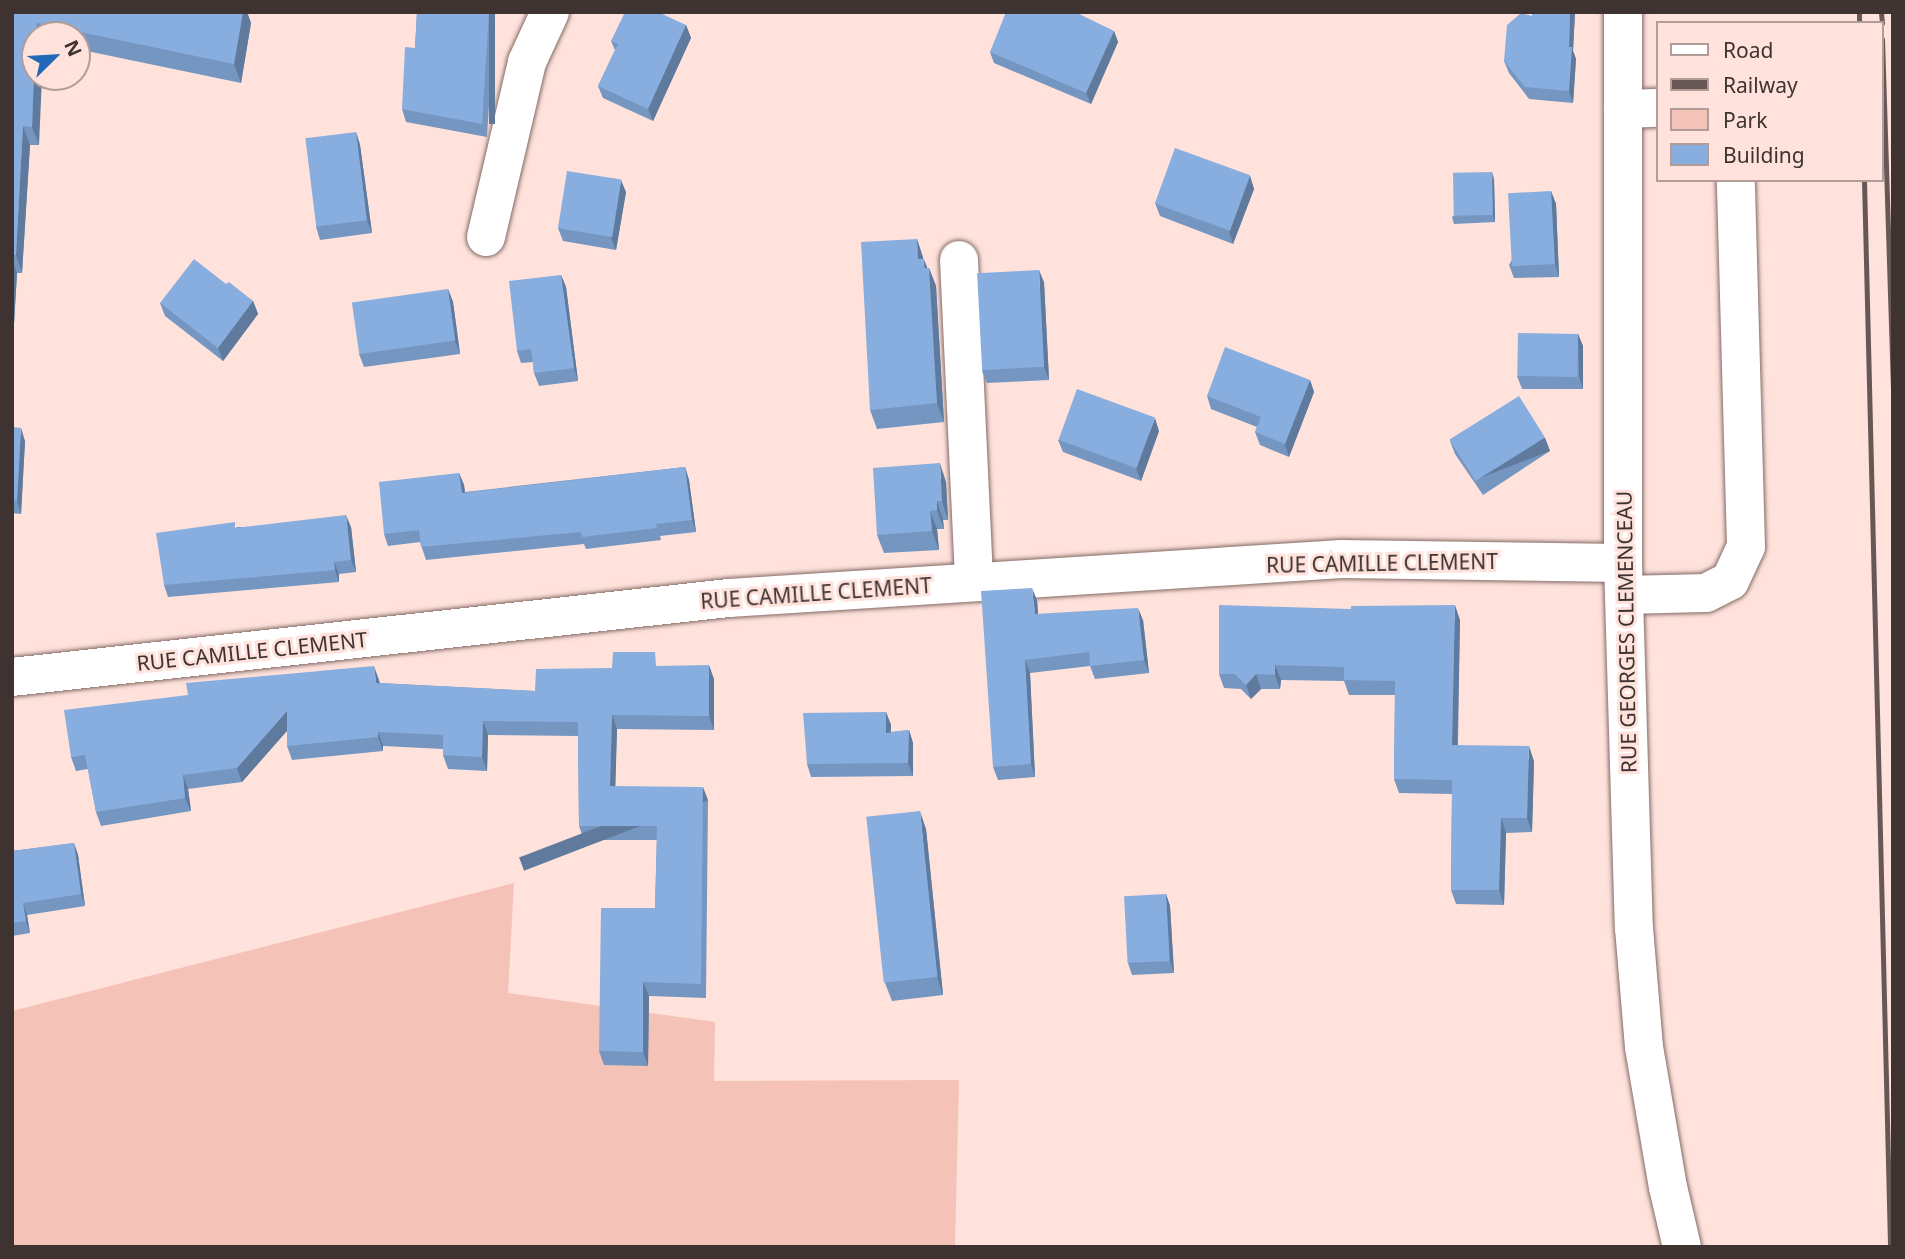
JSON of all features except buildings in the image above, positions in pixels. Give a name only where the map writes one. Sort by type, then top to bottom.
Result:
[{"type":"street","points":[[486,237],[527,62],[550,12]]},
{"type":"street","name":"RUE GEORGES CLEMENCEAU","points":[[1623,12],[1641,109],[1624,579],[1634,928],[1644,1047],[1668,1187],[1682,1247]]},
{"type":"street","name":"RUE CAMILLE CLEMENT","points":[[12,677],[729,598],[1342,559],[1624,579],[1706,593],[1730,581],[1746,546],[1737,182]]},
{"type":"street","points":[[960,260],[974,581]]},
{"type":"green space","points":[[514,883],[508,993],[715,1022],[714,1081],[959,1080],[955,1247],[12,1247],[12,1011]]},
{"type":"railway","points":[[1859,12],[1859,21]]},
{"type":"railway","points":[[1881,12],[1882,21]]},
{"type":"railway","points":[[1884,103],[1893,391]]},
{"type":"railway","points":[[1864,182],[1890,1247]]}]
